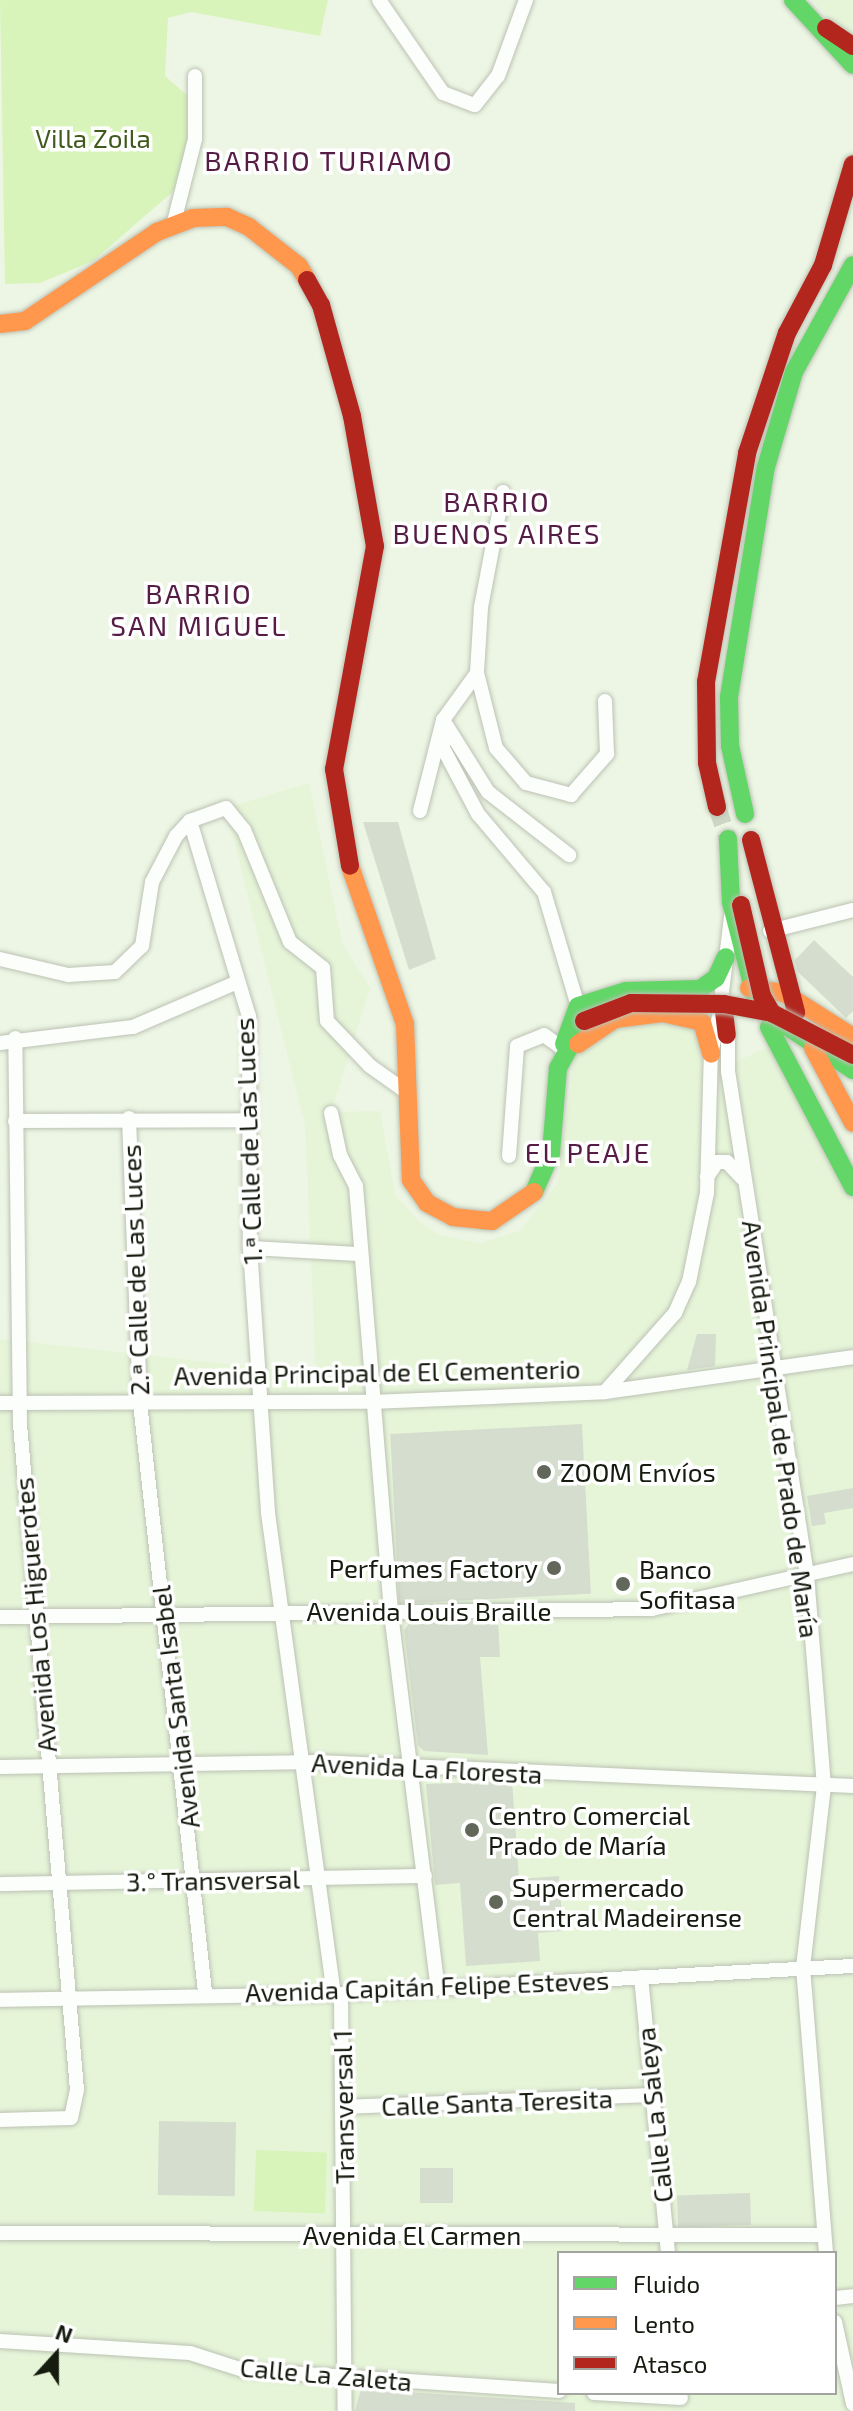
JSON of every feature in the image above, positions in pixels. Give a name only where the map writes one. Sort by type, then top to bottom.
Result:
[{"type":"street","points":[[379,0],[443,93],[457,102],[475,105],[490,92],[526,0]]},
{"type":"street","points":[[793,0],[849,57]]},
{"type":"street","points":[[801,0],[837,39],[849,57],[853,79]]},
{"type":"street","points":[[174,222],[195,139],[195,76]]},
{"type":"street","points":[[717,807],[707,763],[706,682],[747,453],[787,333],[823,265],[853,164]]},
{"type":"street","points":[[0,324],[25,321],[50,307],[174,222],[227,217],[299,266],[321,305],[352,416],[375,546],[334,769],[338,820],[405,1024],[408,1093],[406,1150],[417,1192],[453,1217],[492,1221],[526,1201],[546,1171],[555,1125],[555,1078],[581,1014],[544,892],[457,784],[443,748],[443,720]]},
{"type":"street","points":[[745,814],[730,746],[729,697],[766,467],[794,372],[853,265]]},
{"type":"street","points":[[503,492],[481,607],[477,673],[496,748],[526,783],[551,795],[571,795],[607,754],[605,701]]},
{"type":"street","points":[[420,811],[443,720],[477,673]]},
{"type":"street","points":[[443,720],[488,792],[569,855]]},
{"type":"street","points":[[0,959],[94,977],[135,958],[147,930],[152,882],[190,821],[226,808],[236,815],[290,942],[323,968],[327,1021],[370,1066],[408,1093]]},
{"type":"street","name":"1.ª Calle de Las Luces","points":[[190,821],[235,983],[249,1016],[250,1248],[262,1420],[279,1612],[302,1762]]},
{"type":"street","points":[[728,839],[749,988],[853,1187]]},
{"type":"street","points":[[751,840],[770,931],[800,1020],[852,1115]]},
{"type":"street","points":[[736,903],[751,906],[762,892]]},
{"type":"street","points":[[736,903],[766,1016]]},
{"type":"street","name":"Avenida Principal de El Cementerio","points":[[0,1403],[371,1402],[605,1392],[666,1325],[685,1293],[707,1178],[711,1054],[723,1008],[726,957],[736,903]]},
{"type":"street","points":[[770,931],[853,910]]},
{"type":"street","points":[[581,1014],[626,991],[695,990],[712,983],[726,957]]},
{"type":"street","points":[[7,1041],[133,1027],[235,983]]},
{"type":"street","points":[[727,1035],[723,1008],[749,988]]},
{"type":"street","points":[[749,988],[800,1020],[853,1070]]},
{"type":"street","points":[[581,1014],[617,1005],[672,1000],[800,1020],[853,1037]]},
{"type":"street","points":[[566,1051],[604,1023],[663,1013],[702,1022],[711,1054]]},
{"type":"street","points":[[766,1016],[853,1055]]},
{"type":"street","points":[[509,1156],[517,1046],[544,1035],[566,1051]]},
{"type":"street","name":"Avenida Principal de Prado de María","points":[[727,1035],[772,1371],[807,1575],[824,1786],[803,1967],[826,2251]]},
{"type":"street","name":"Avenida Los Higuerotes","points":[[0,2120],[74,2114],[72,1995],[32,1616],[19,1403],[15,1121],[7,1041]]},
{"type":"street","points":[[331,1113],[340,1155],[356,1186],[372,1420],[391,1613],[438,1988]]},
{"type":"street","points":[[15,1121],[129,1118],[250,1120]]},
{"type":"street","name":"2.ª Calle de Las Luces","points":[[129,1118],[142,1422]]},
{"type":"street","points":[[707,1178],[717,1162],[727,1162],[745,1186]]},
{"type":"street","points":[[250,1248],[359,1254]]},
{"type":"street","points":[[605,1392],[772,1371],[853,1357]]},
{"type":"street","name":"Avenida Santa Isabel","points":[[142,1422],[196,1880],[205,1992]]},
{"type":"street","name":"Avenida Louis Braille","points":[[0,1617],[652,1609],[853,1564]]},
{"type":"street","name":"Avenida La Floresta","points":[[0,1767],[302,1762],[853,1786]]},
{"type":"street","name":"Transversal 1","points":[[302,1762],[337,1994],[345,2236],[345,2411]]},
{"type":"street","name":"3.° Transversal","points":[[0,1884],[425,1876]]},
{"type":"street","name":"Avenida Capitán Felipe Esteves","points":[[0,2000],[205,1992],[337,1994],[853,1966]]},
{"type":"street","name":"Calle La Saleya","points":[[641,1977],[668,2251]]},
{"type":"street","name":"Calle Santa Teresita","points":[[342,2107],[651,2095]]},
{"type":"street","name":"Avenida El Carmen","points":[[0,2233],[824,2235]]},
{"type":"street","points":[[837,2331],[853,2404]]},
{"type":"street","name":"Calle La Zaleta","points":[[0,2341],[190,2353],[243,2370],[557,2391]]},
{"type":"street","points":[[616,2395],[682,2401]]},
{"type":"shaded area","points":[[813,0],[853,0],[853,34],[837,27]]},
{"type":"shaded area","points":[[309,783],[342,943],[370,988],[331,1112],[380,1111],[395,1195],[421,1223],[439,1235],[480,1243],[520,1231],[558,1183],[575,1054],[586,1037],[637,1015],[696,1026],[703,1076],[775,1044],[853,1203],[853,2411],[0,2411],[0,1339],[316,1374],[305,1125],[226,808]]},
{"type":"green space","name":"Villa Zoila","points":[[0,0],[328,0],[320,36],[191,12],[168,18],[165,76],[189,97],[189,157],[176,189],[93,261],[40,283],[5,284]]},
{"type":"green space","points":[[256,2150],[327,2152],[325,2213],[254,2211]]},
{"type":"building","points":[[363,822],[398,822],[436,959],[409,970]]},
{"type":"building","points":[[814,940],[853,977],[853,1011],[846,1018],[798,972],[795,960]]},
{"type":"building","points":[[697,1334],[716,1334],[715,1366],[687,1370]]},
{"type":"building","points":[[582,1424],[591,1594],[399,1604],[390,1434]]},
{"type":"building","points":[[853,1488],[853,1508],[824,1513],[826,1524],[812,1526],[807,1496]]},
{"type":"building","points":[[498,1621],[500,1657],[480,1657],[488,1755],[424,1751],[418,1745],[404,1630],[410,1622]]},
{"type":"building","name":"Centro Comercial Prado de María","points":[[512,1781],[519,1879],[559,1876],[563,1931],[538,1933],[540,1961],[466,1966],[460,1883],[435,1885],[426,1784]]},
{"type":"building","points":[[159,2121],[236,2122],[235,2196],[158,2195]]},
{"type":"building","points":[[420,2168],[453,2168],[453,2203],[420,2203]]},
{"type":"building","points":[[750,2193],[751,2225],[678,2228],[677,2196]]},
{"type":"building","points":[[361,2389],[575,2403],[575,2411],[355,2411]]},
{"type":"tunnel","points":[[717,807],[728,839]]},
{"type":"traffic: fast","points":[[793,0],[853,65]]},
{"type":"traffic: fast","points":[[745,814],[730,746],[729,697],[766,467],[794,372],[853,265]]},
{"type":"traffic: fast","points":[[728,839],[731,902],[758,1007],[853,1070]]},
{"type":"traffic: fast","points":[[564,1044],[578,1006],[626,991],[700,989],[716,978],[726,957]]},
{"type":"traffic: fast","points":[[534,1192],[551,1153],[558,1068],[584,1021]]},
{"type":"traffic: fast","points":[[769,1027],[853,1187]]},
{"type":"traffic: slow","points":[[0,324],[25,321],[157,232],[193,218],[227,217],[249,227],[299,266],[307,280]]},
{"type":"traffic: slow","points":[[350,866],[405,1024],[411,1180],[427,1203],[453,1217],[492,1221],[534,1192]]},
{"type":"traffic: slow","points":[[749,988],[784,993],[853,1037]]},
{"type":"traffic: slow","points":[[578,1044],[615,1019],[663,1013],[702,1022],[711,1054]]},
{"type":"traffic: slow","points":[[813,1048],[853,1123]]},
{"type":"traffic: jam","points":[[826,28],[853,46]]},
{"type":"traffic: jam","points":[[717,807],[707,763],[706,682],[747,453],[787,333],[823,265],[853,164]]},
{"type":"traffic: jam","points":[[307,280],[321,305],[352,416],[375,546],[334,769],[350,866]]},
{"type":"traffic: jam","points":[[751,840],[796,1012]]},
{"type":"traffic: jam","points":[[741,905],[762,996],[772,1013]]},
{"type":"traffic: jam","points":[[584,1021],[631,1003],[724,1004],[772,1013],[853,1055]]},
{"type":"traffic: jam","points":[[724,1012],[727,1035]]},
{"type":"place","name":"ZOOM Envíos","points":[[544,1472]]},
{"type":"place","name":"Perfumes Factory","points":[[554,1568]]},
{"type":"place","name":"Banco Sofitasa","points":[[623,1584]]},
{"type":"place","name":"Centro Comercial Prado de María","points":[[472,1830]]},
{"type":"place","name":"Supermercado Central Madeirense","points":[[496,1902]]},
{"type":"district","name":"BARRIO TURIAMO","points":[[329,160]]},
{"type":"district","name":"BARRIO BUENOS AIRES","points":[[497,517]]},
{"type":"district","name":"BARRIO SAN MIGUEL","points":[[199,609]]},
{"type":"district","name":"EL PEAJE","points":[[588,1152]]}]
